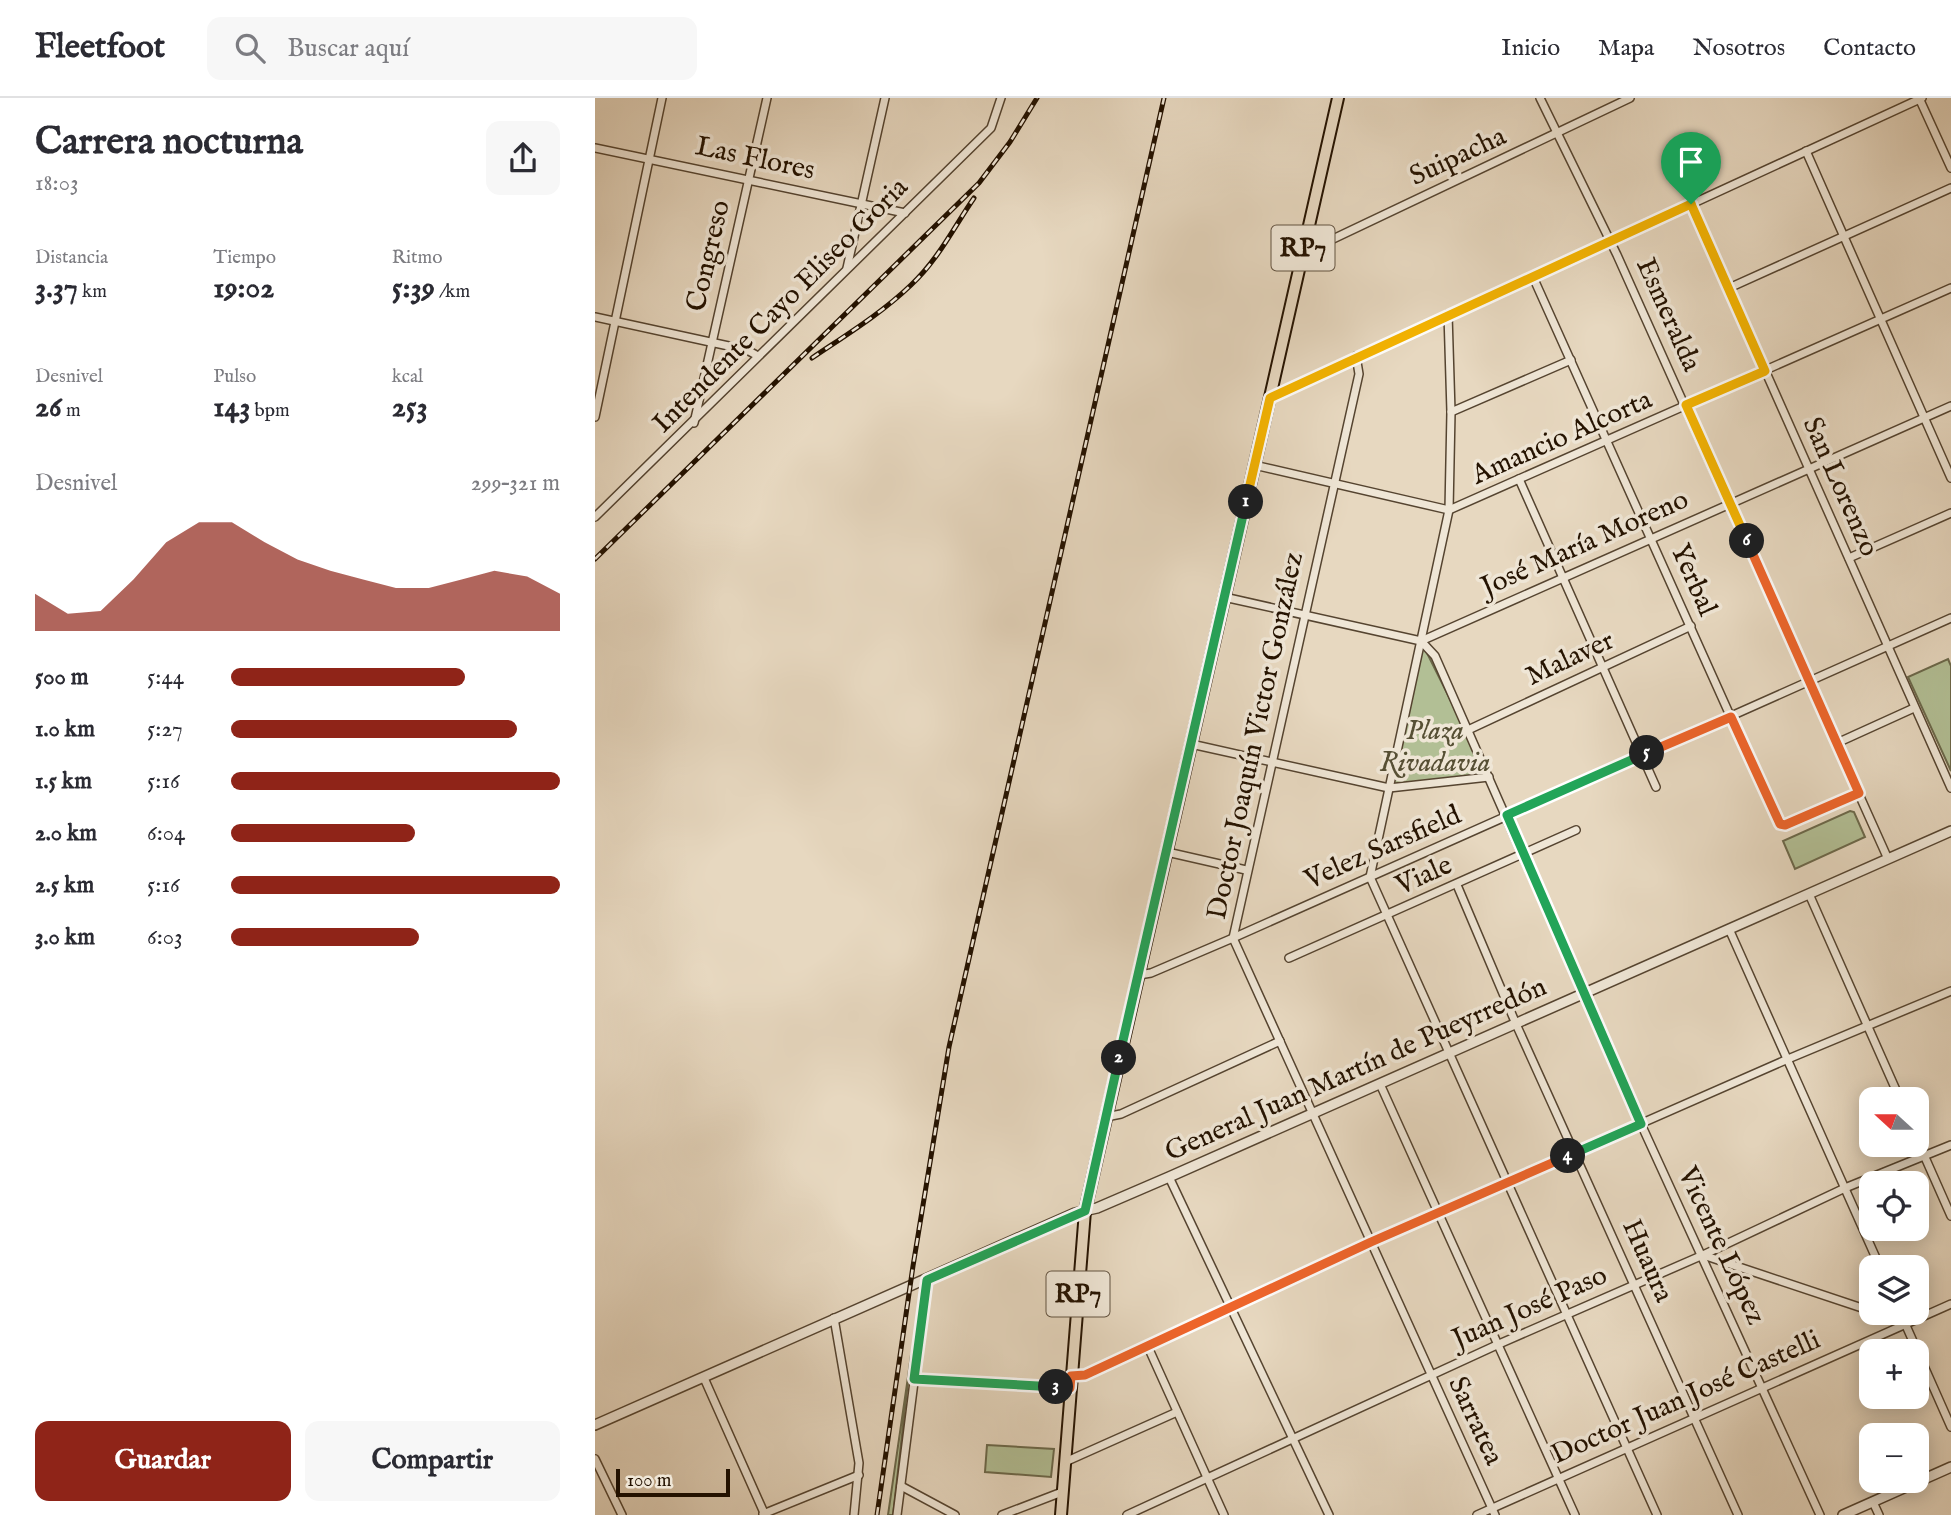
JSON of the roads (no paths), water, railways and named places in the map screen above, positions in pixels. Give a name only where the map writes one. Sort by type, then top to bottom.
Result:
[{"type":"main road","name":"RP7","points":[[1061,1515],[1085,1211],[1338,98]]},
{"type":"street","points":[[595,417],[662,98]]},
{"type":"street","name":"Congreso","points":[[694,423],[710,342],[768,98]]},
{"type":"street","points":[[846,271],[885,98]]},
{"type":"street","name":"Intendente Cayo Eliseo Goria","points":[[595,517],[694,423],[758,356],[994,123],[1001,98]]},
{"type":"street","name":"Esmeralda","points":[[1540,98],[1611,241],[1686,405],[1888,859]]},
{"type":"street","name":"Suipacha","points":[[1303,247],[1314,248],[1630,98]]},
{"type":"street","points":[[1270,398],[1920,98],[1951,168]]},
{"type":"street","name":"Las Flores","points":[[595,148],[905,213]]},
{"type":"street","points":[[1806,151],[1951,478]]},
{"type":"street","points":[[1729,288],[1951,188]]},
{"type":"street","name":"San Lorenzo","points":[[1691,204],[1951,788]]},
{"type":"street","name":"Yerbal","points":[[1533,277],[1780,824],[1785,825],[1859,793]]},
{"type":"street","name":"Amancio Alcorta","points":[[1254,465],[1448,510],[1951,288]]},
{"type":"street","points":[[1448,314],[1451,411],[1448,510],[1370,877],[1657,1515]]},
{"type":"street","points":[[595,317],[747,350],[758,356]]},
{"type":"street","name":"Doctor Joaquín Victor González","points":[[1313,1114],[1233,938],[1246,870],[1359,374],[1356,356]]},
{"type":"street","points":[[1451,411],[1571,360]]},
{"type":"street","name":"José María Moreno","points":[[1421,641],[1951,406]]},
{"type":"street","points":[[1519,479],[1656,787]]},
{"type":"street","points":[[1849,558],[1951,513]]},
{"type":"street","points":[[1224,597],[1421,641]]},
{"type":"street","name":"Velez Sarsfield","points":[[1139,975],[1151,973],[1233,938],[1951,618]]},
{"type":"street","name":"Malaver","points":[[1468,730],[1691,626]]},
{"type":"street","name":"Vicente López","points":[[1421,641],[1435,656],[1641,1124],[1820,1515]]},
{"type":"street","points":[[1837,743],[1914,708]]},
{"type":"street","points":[[1191,744],[1389,788],[1489,777]]},
{"type":"street","name":"Viale","points":[[1289,958],[1576,830]]},
{"type":"street","name":"General Juan Martín de Pueyrredón","points":[[595,1425],[834,1318],[1449,1055],[1951,831]]},
{"type":"street","points":[[1167,852],[1246,870]]},
{"type":"street","name":"Huaura","points":[[1457,885],[1516,1024],[1738,1515]]},
{"type":"street","points":[[1809,894],[1895,1087]]},
{"type":"street","points":[[1729,929],[1875,1255]]},
{"type":"street","points":[[1071,1376],[1085,1375],[1371,1242],[1788,1059],[1951,991]]},
{"type":"street","points":[[1106,1117],[1121,1114],[1280,1041]]},
{"type":"street","points":[[1380,1084],[1575,1515]]},
{"type":"street","name":"Sarratea","points":[[1313,1114],[1493,1512]]},
{"type":"street","name":"Juan José Paso","points":[[1929,1153],[1951,1145]]},
{"type":"street","name":"Juan José Paso","points":[[1127,1515],[1499,1344],[1919,1157]]},
{"type":"street","points":[[1925,1157],[1951,1216]]},
{"type":"street","points":[[1169,1177],[1229,1310],[1329,1515]]},
{"type":"street","points":[[1703,1255],[1859,1308]]},
{"type":"street","points":[[897,1515],[927,1280]]},
{"type":"street","name":"Doctor Juan José Castelli","points":[[1929,1313],[1951,1304]]},
{"type":"street","points":[[834,1318],[859,1475],[854,1515]]},
{"type":"street","name":"Doctor Juan José Castelli","points":[[1477,1515],[1493,1512],[1559,1479],[1901,1325]]},
{"type":"street","points":[[1906,1325],[1951,1427]]},
{"type":"street","points":[[1148,1346],[1224,1515]]},
{"type":"street","points":[[704,1378],[763,1514],[859,1475]]},
{"type":"street","points":[[914,1379],[1070,1388]]},
{"type":"street","points":[[1065,1462],[1177,1412]]},
{"type":"street","points":[[595,1459],[621,1515]]},
{"type":"street","points":[[1843,1515],[1951,1467]]},
{"type":"street","points":[[901,1486],[955,1515]]},
{"type":"street","points":[[1002,1515],[1062,1492]]},
{"type":"street","points":[[1873,1502],[1879,1515]]},
{"type":"railway","points":[[595,559],[979,183],[1010,142],[1037,98]]},
{"type":"railway","points":[[877,1515],[913,1266],[949,1047],[1164,98]]},
{"type":"railway","points":[[812,358],[876,314],[911,285],[938,254],[974,198]]},
{"type":"park label","name":"Plaza Rivadavia","points":[[1435,747]]}]
